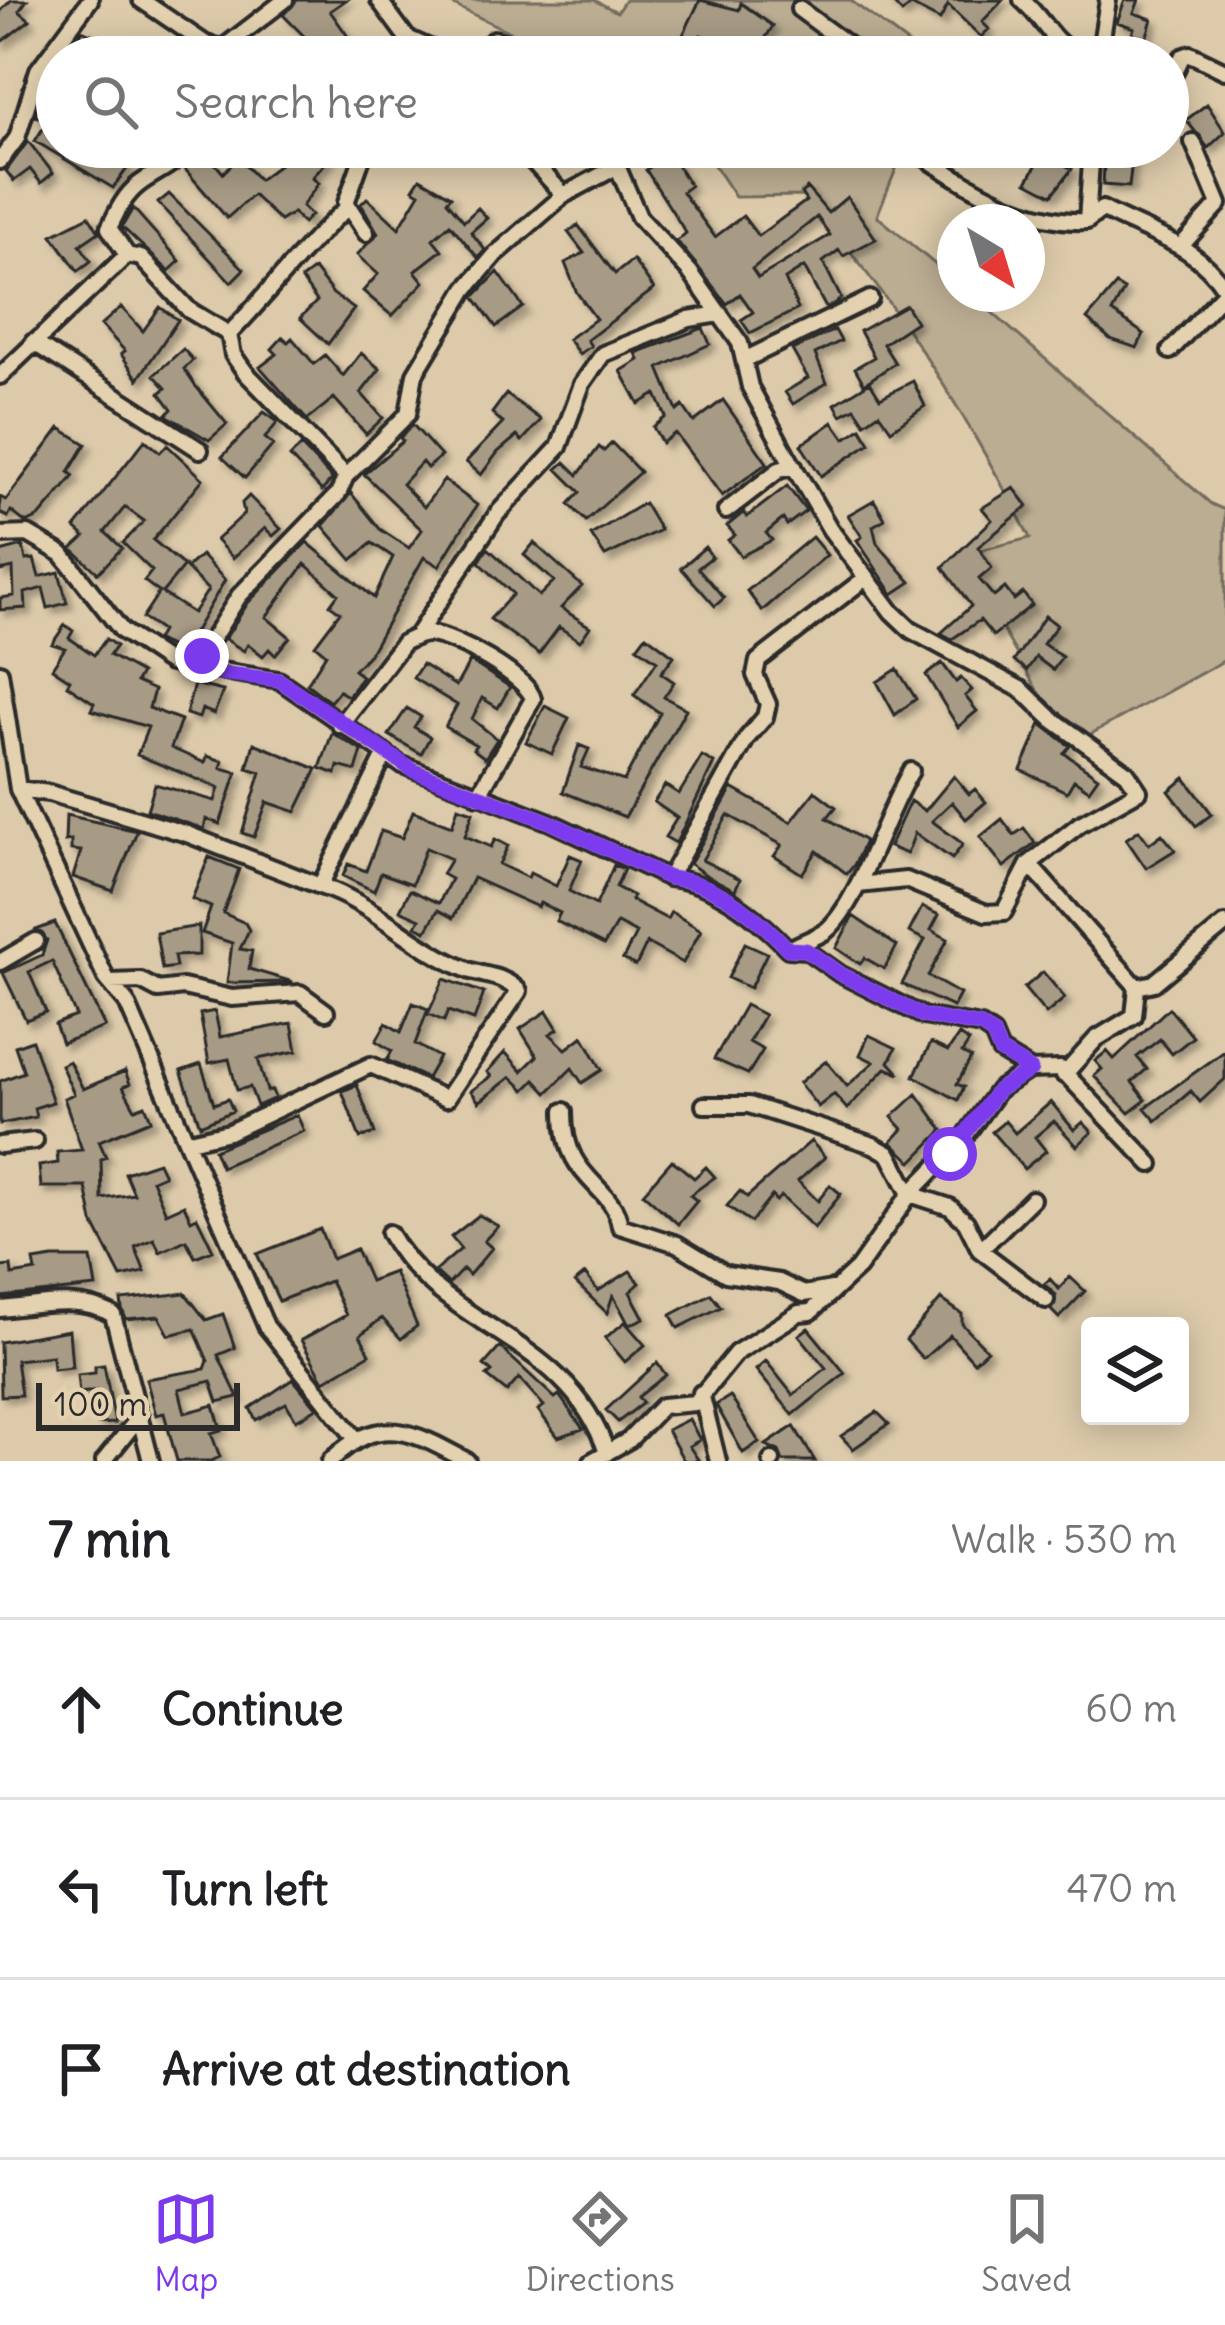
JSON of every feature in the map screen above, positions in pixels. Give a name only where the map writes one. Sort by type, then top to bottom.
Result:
[{"type":"street","points":[[63,36],[90,0]]},
{"type":"street","points":[[141,0],[194,36]]},
{"type":"street","points":[[241,36],[284,0]]},
{"type":"street","points":[[380,0],[406,36]]},
{"type":"street","points":[[1022,0],[1037,13],[1050,36]]},
{"type":"street","points":[[1102,36],[1108,0]]},
{"type":"street","points":[[799,9],[836,36]]},
{"type":"street","points":[[1189,54],[1225,71]]},
{"type":"street","points":[[0,161],[17,138],[36,76]]},
{"type":"street","points":[[1181,246],[1220,204],[1193,142]]},
{"type":"street","points":[[164,168],[135,187],[109,228],[127,255],[141,259],[209,327],[229,334]]},
{"type":"street","points":[[229,334],[275,289],[303,246],[346,209],[359,168]]},
{"type":"street","points":[[539,168],[564,195]]},
{"type":"street","points":[[193,670],[239,596],[408,414],[415,374],[466,289],[495,255],[564,195],[614,168]]},
{"type":"street","points":[[619,168],[639,217],[740,343],[750,387],[830,529],[911,630],[1022,689],[1135,783],[1138,791],[1080,824],[1029,864],[1012,903],[995,914],[906,880],[858,886]]},
{"type":"street","points":[[944,168],[1013,209],[1045,222],[1088,221],[1102,209],[1181,246],[1212,268],[1225,291],[1170,351]]},
{"type":"street","points":[[1088,221],[1093,168]]},
{"type":"street","points":[[346,209],[366,233]]},
{"type":"street","points":[[0,376],[127,255]]},
{"type":"street","points":[[744,360],[870,299]]},
{"type":"street","points":[[340,725],[403,644],[417,635],[497,514],[559,447],[582,384],[603,354],[689,319],[720,314]]},
{"type":"street","points":[[229,334],[233,355],[246,373],[346,476]]},
{"type":"street","points":[[33,342],[200,450]]},
{"type":"street","points":[[726,511],[778,470],[794,466]]},
{"type":"street","points":[[0,535],[28,534],[62,554],[122,631],[170,663],[279,680],[414,771],[550,822],[669,878],[685,879],[761,918],[788,949],[806,950],[840,974],[923,1016],[981,1026],[993,1034],[1000,1051],[1031,1070]]},
{"type":"street","points":[[669,878],[747,738],[765,717],[767,704],[755,675],[758,661],[867,577]]},
{"type":"street","points":[[417,635],[439,637],[513,671],[530,688],[527,715],[478,796]]},
{"type":"street","points":[[0,672],[11,781],[109,982],[127,1003],[145,1054],[189,1141],[266,1326],[356,1439]]},
{"type":"street","points":[[320,886],[386,753]]},
{"type":"street","points":[[788,949],[827,930],[858,886],[880,824],[911,771]]},
{"type":"street","points":[[11,781],[187,834],[351,896],[453,963],[504,978],[519,991],[446,1099],[371,1065],[319,1094],[229,1132],[189,1141]]},
{"type":"street","points":[[1029,864],[1137,987],[1134,1016],[1096,1040],[1064,1075]]},
{"type":"street","points":[[1137,987],[1154,983],[1225,924]]},
{"type":"street","points":[[0,962],[36,941]]},
{"type":"street","points":[[109,982],[141,981],[158,990],[183,987],[232,998],[300,993],[326,1012]]},
{"type":"street","points":[[600,1457],[662,1406],[690,1406],[755,1338],[811,1312],[871,1255],[910,1194],[950,1154],[998,1090],[1031,1070],[1061,1069],[1150,1164]]},
{"type":"street","points":[[704,1105],[749,1105],[889,1154],[910,1194],[950,1208],[967,1222],[980,1250],[1046,1300]]},
{"type":"street","points":[[564,1111],[566,1148],[596,1191],[618,1210],[620,1226],[677,1244],[726,1274],[779,1282],[804,1294],[832,1289]]},
{"type":"street","points":[[0,1145],[35,1141]]},
{"type":"street","points":[[980,1250],[1032,1199]]},
{"type":"street","points":[[389,1233],[406,1264],[435,1291],[555,1369],[596,1422],[600,1457]]},
{"type":"street","points":[[804,1294],[811,1312]]},
{"type":"street","points":[[0,1309],[67,1303],[94,1305],[113,1315],[151,1461]]},
{"type":"street","points":[[701,1393],[718,1461]]},
{"type":"street","points":[[104,1461],[140,1416]]},
{"type":"street","points":[[331,1461],[356,1439],[407,1430],[467,1461]]},
{"type":"shaded area","points":[[443,0],[594,0],[617,12],[625,0],[850,0],[898,36],[518,36]]},
{"type":"shaded area","points":[[716,168],[896,168],[877,216],[937,266],[937,312],[992,312],[1211,504],[1225,510],[1225,660],[1069,746],[960,555],[1030,538],[955,403],[870,277],[805,196],[735,197]]},
{"type":"building","points":[[11,0],[27,0],[19,11],[30,20],[0,43],[0,12]]},
{"type":"building","points":[[297,0],[346,0],[330,11],[348,36],[304,36],[283,15]]},
{"type":"building","points":[[700,0],[739,10],[741,3],[773,26],[767,36],[683,35]]},
{"type":"building","points":[[890,0],[1003,0],[982,22],[989,29],[982,36],[948,5],[940,20],[911,5],[902,13]]},
{"type":"building","points":[[1125,0],[1139,0],[1134,13],[1152,19],[1147,36],[1131,36],[1134,28],[1117,22]]},
{"type":"building","points":[[1207,104],[1225,132],[1208,148],[1189,118]]},
{"type":"building","points":[[28,141],[36,151],[36,168],[49,168],[53,173],[41,183],[30,169],[14,181],[6,171]]},
{"type":"building","points":[[80,168],[128,168],[113,188]]},
{"type":"building","points":[[184,168],[219,168],[223,173],[228,168],[248,168],[259,180],[275,168],[321,168],[312,178],[319,183],[302,206],[311,215],[303,223],[293,213],[280,221],[253,195],[227,218]]},
{"type":"building","points":[[679,168],[690,186],[682,192],[715,237],[743,216],[758,236],[806,201],[801,193],[807,188],[828,213],[847,197],[876,239],[843,256],[839,250],[823,262],[841,298],[836,303],[826,308],[804,267],[785,279],[798,309],[750,333],[741,320],[753,312],[740,294],[727,304],[677,241],[686,233],[646,170]],"holes":[[[817,217],[830,235],[758,278],[752,269]]]},
{"type":"building","points":[[1035,168],[1072,169],[1052,195],[1027,182]]},
{"type":"building","points":[[1104,168],[1131,168],[1129,187],[1103,185]]},
{"type":"building","points":[[420,178],[451,196],[447,201],[464,221],[478,208],[487,218],[471,232],[485,250],[478,258],[450,224],[433,239],[442,250],[415,271],[424,282],[392,316],[363,291],[378,274],[357,255],[378,233],[361,204],[367,198],[399,228],[420,193],[413,189]]},
{"type":"building","points":[[169,194],[244,269],[231,282],[158,203]]},
{"type":"building","points":[[133,208],[180,261],[169,271],[122,227]]},
{"type":"building","points":[[89,216],[99,232],[80,245],[91,261],[78,271],[52,235]]},
{"type":"building","points":[[578,225],[615,274],[633,260],[654,289],[587,340],[591,346],[579,354],[568,339],[596,319],[577,293],[565,263],[584,253],[568,232]]},
{"type":"building","points":[[314,269],[333,294],[354,309],[328,344],[300,318],[317,301],[301,279]]},
{"type":"building","points":[[498,272],[523,307],[496,327],[474,297]]},
{"type":"building","points":[[1116,285],[1124,290],[1112,312],[1144,334],[1137,348],[1110,339],[1087,319]]},
{"type":"building","points":[[906,305],[916,322],[883,344],[895,363],[864,384],[855,368],[874,357],[860,331]]},
{"type":"building","points":[[121,307],[143,331],[160,307],[178,320],[138,379],[121,354],[125,351],[101,325]]},
{"type":"building","points":[[703,328],[710,344],[659,368],[677,411],[683,406],[694,422],[723,400],[767,463],[722,496],[675,433],[662,443],[653,427],[666,417],[656,394],[639,404],[621,371],[639,360],[636,353]]},
{"type":"building","points":[[835,330],[841,341],[815,354],[827,383],[793,404],[785,392],[808,378],[792,350]]},
{"type":"building","points":[[283,337],[288,342],[292,338],[314,364],[325,355],[343,376],[361,353],[380,369],[361,393],[383,418],[366,434],[334,398],[307,420],[260,367],[277,354],[272,349]]},
{"type":"building","points":[[183,349],[193,360],[184,369],[227,424],[209,440],[166,415],[172,409],[160,393],[166,388],[154,375]]},
{"type":"building","points":[[913,381],[925,406],[891,430],[879,413],[865,423],[855,408],[841,415],[835,404],[870,382],[880,398]]},
{"type":"building","points":[[506,394],[541,420],[522,441],[517,436],[498,452],[481,475],[466,462],[503,423],[492,413]]},
{"type":"building","points":[[264,412],[278,422],[265,438],[273,445],[245,478],[222,457]]},
{"type":"building","points":[[833,422],[845,439],[861,428],[870,443],[821,476],[801,445]]},
{"type":"building","points":[[413,425],[441,456],[427,468],[422,462],[402,484],[424,507],[444,480],[477,505],[439,566],[424,557],[370,653],[354,670],[362,676],[348,696],[339,691],[330,702],[307,684],[326,654],[315,645],[340,612],[330,605],[338,594],[305,564],[266,617],[290,637],[275,655],[269,649],[263,656],[248,644],[244,651],[225,639],[248,603],[307,542],[374,598],[393,557],[372,543],[352,560],[323,526],[351,493],[380,529],[409,548],[422,530],[364,474],[403,441],[400,438]]},
{"type":"building","points":[[60,428],[86,444],[69,472],[74,476],[39,517],[26,523],[11,511],[8,517],[0,513],[0,497],[6,500]]},
{"type":"building","points":[[145,440],[160,452],[167,445],[203,479],[153,540],[184,566],[162,593],[193,613],[208,590],[186,568],[201,555],[225,580],[182,653],[156,640],[161,631],[142,618],[159,592],[144,581],[152,571],[123,543],[144,521],[125,507],[105,532],[122,548],[98,573],[72,549],[85,537],[75,528]]},
{"type":"building","points":[[612,443],[640,472],[586,521],[569,504],[580,492],[557,469],[565,462],[578,475],[599,447],[604,451]]},
{"type":"building","points":[[301,446],[332,479],[322,491],[290,457]]},
{"type":"building","points":[[787,486],[806,511],[787,525],[783,519],[766,533],[772,540],[741,556],[728,540],[735,535],[727,526],[744,512],[747,517]]},
{"type":"building","points":[[1014,488],[1028,506],[978,547],[992,568],[979,579],[994,597],[1005,588],[1014,600],[1023,593],[1032,605],[993,636],[980,620],[952,639],[941,633],[971,606],[943,567],[992,520],[982,508]]},
{"type":"building","points":[[249,496],[281,529],[273,536],[265,528],[233,558],[216,540],[244,514],[242,503]]},
{"type":"building","points":[[874,500],[885,519],[873,526],[877,543],[911,582],[893,594],[857,540],[862,537],[848,515]]},
{"type":"building","points":[[644,503],[660,530],[605,556],[591,535]]},
{"type":"building","points":[[812,537],[827,555],[762,611],[747,591]]},
{"type":"building","points":[[534,543],[582,586],[561,608],[590,627],[580,641],[559,627],[539,654],[490,619],[513,594],[479,562],[488,548],[539,596],[554,581],[524,555]]},
{"type":"building","points":[[23,546],[26,560],[34,559],[39,577],[59,572],[67,603],[48,608],[43,588],[25,593],[26,608],[0,610],[0,598],[14,596],[13,568],[0,571],[0,552]]},
{"type":"building","points":[[705,547],[712,557],[698,568],[724,598],[715,606],[681,568]]},
{"type":"building","points":[[1045,616],[1057,625],[1043,644],[1062,657],[1053,670],[1036,657],[1027,670],[1014,661]]},
{"type":"building","points":[[65,625],[73,631],[69,638],[94,655],[106,639],[116,646],[109,655],[141,673],[136,682],[154,690],[149,708],[181,720],[171,748],[205,763],[207,756],[223,761],[221,768],[237,772],[220,824],[206,819],[204,829],[147,810],[155,784],[215,801],[219,788],[137,755],[148,727],[91,710],[94,703],[67,685],[70,680],[52,668],[65,648],[52,644]]},
{"type":"building","points":[[646,635],[674,656],[661,673],[674,682],[664,697],[686,709],[625,817],[563,792],[579,745],[589,749],[581,767],[624,781],[640,751],[660,713],[634,695],[657,661],[637,647]]},
{"type":"building","points":[[470,661],[510,687],[498,708],[482,698],[472,719],[497,739],[485,758],[473,749],[476,745],[445,727],[457,705],[413,678],[422,664],[456,686]]},
{"type":"building","points":[[942,663],[956,682],[961,678],[972,690],[965,696],[977,711],[958,727],[926,675]]},
{"type":"building","points":[[897,669],[916,699],[895,715],[877,682]]},
{"type":"building","points":[[194,684],[223,691],[214,714],[202,709],[199,718],[186,714]]},
{"type":"building","points":[[545,706],[569,718],[552,754],[526,742]]},
{"type":"building","points":[[407,708],[421,717],[414,727],[430,737],[421,754],[389,735]]},
{"type":"building","points":[[1041,724],[1070,746],[1064,753],[1098,777],[1089,790],[1074,780],[1067,792],[1021,770]]},
{"type":"building","points":[[332,733],[362,751],[356,771],[338,766],[336,774],[320,768]]},
{"type":"building","points":[[254,743],[317,769],[296,812],[267,802],[254,837],[242,833],[261,772],[247,768]]},
{"type":"building","points":[[702,756],[714,763],[676,843],[665,837],[677,818],[654,802],[665,785],[679,794]]},
{"type":"building","points":[[954,776],[969,794],[975,789],[986,802],[966,819],[952,802],[932,821],[963,844],[952,859],[915,833],[907,854],[889,847],[910,801],[925,811]]},
{"type":"building","points":[[1185,778],[1212,814],[1196,826],[1169,791]]},
{"type":"building","points":[[732,788],[791,822],[815,791],[836,807],[827,818],[865,841],[854,865],[847,874],[817,851],[802,874],[774,856],[782,845],[728,815],[702,860],[740,879],[735,890],[706,875],[690,864]]},
{"type":"building","points":[[458,807],[473,812],[465,836],[491,847],[495,839],[508,846],[499,864],[528,878],[530,873],[556,886],[570,855],[582,860],[569,891],[596,905],[614,865],[624,869],[616,887],[633,896],[631,900],[667,919],[671,912],[701,930],[683,963],[647,943],[636,966],[623,959],[636,933],[617,923],[604,945],[556,921],[560,913],[473,878],[453,918],[438,910],[426,931],[416,926],[420,919],[400,910],[410,890],[439,903],[451,879],[442,874],[451,859],[426,848],[412,884],[381,873],[374,891],[343,876],[348,864],[366,871],[381,831],[402,838],[413,811],[452,826]]},
{"type":"building","points":[[66,815],[137,831],[113,891],[73,877],[81,851],[71,850],[71,840],[65,841]]},
{"type":"building","points":[[1002,819],[1014,835],[1024,828],[1035,843],[1004,867],[980,837]]},
{"type":"building","points":[[1139,830],[1149,844],[1162,834],[1175,850],[1146,868],[1126,839]]},
{"type":"building","points":[[209,857],[239,869],[223,913],[245,923],[249,930],[240,949],[252,951],[249,969],[293,982],[227,983],[232,943],[202,933],[211,907],[192,899]]},
{"type":"building","points":[[922,907],[939,915],[931,930],[948,939],[928,976],[960,994],[953,1007],[902,984],[925,940],[909,932]]},
{"type":"building","points":[[853,916],[897,946],[884,969],[865,958],[860,964],[836,948]]},
{"type":"building","points":[[55,923],[105,1027],[62,1043],[55,1024],[76,1016],[52,961],[29,972],[46,1012],[26,1020],[3,973],[42,955],[47,940],[36,930]]},
{"type":"building","points":[[199,926],[199,955],[174,956],[176,967],[162,969],[156,933]]},
{"type":"building","points":[[745,943],[767,953],[750,988],[728,978]]},
{"type":"building","points":[[1043,972],[1065,998],[1046,1014],[1024,988]]},
{"type":"building","points":[[444,979],[484,993],[474,1020],[448,1011],[444,1021],[428,1014]]},
{"type":"building","points":[[413,1003],[428,1009],[415,1044],[439,1057],[427,1078],[387,1060],[392,1051],[376,1041],[386,1023],[401,1032]]},
{"type":"building","points":[[745,1005],[764,1015],[749,1042],[763,1050],[748,1074],[714,1059]]},
{"type":"building","points":[[1169,1008],[1193,1037],[1172,1054],[1160,1039],[1137,1057],[1147,1069],[1132,1082],[1146,1100],[1129,1113],[1094,1076],[1102,1069],[1095,1061],[1107,1051],[1114,1059]]},
{"type":"building","points":[[215,1011],[220,1037],[292,1023],[297,1051],[258,1059],[267,1091],[272,1090],[275,1098],[257,1106],[250,1087],[237,1090],[229,1059],[209,1063],[200,1014]]},
{"type":"building","points":[[547,1011],[558,1029],[550,1034],[566,1049],[583,1036],[602,1070],[582,1083],[572,1068],[547,1093],[535,1080],[525,1090],[511,1077],[479,1102],[471,1091],[491,1076],[487,1072],[505,1052],[522,1071],[537,1056],[520,1029]]},
{"type":"building","points":[[869,1035],[896,1048],[889,1062],[900,1074],[886,1068],[847,1109],[834,1094],[818,1107],[799,1083],[826,1061],[847,1086],[874,1062],[860,1055]]},
{"type":"building","points":[[959,1035],[969,1042],[962,1053],[971,1058],[957,1084],[964,1087],[958,1100],[914,1076],[931,1043],[948,1051]]},
{"type":"building","points":[[32,1040],[53,1102],[34,1108],[36,1117],[0,1124],[0,1081],[24,1072],[15,1046]]},
{"type":"building","points":[[1225,1051],[1225,1079],[1200,1102],[1191,1091],[1156,1121],[1145,1108]]},
{"type":"building","points":[[69,1061],[83,1089],[125,1071],[130,1084],[123,1087],[135,1109],[145,1105],[151,1120],[99,1141],[106,1157],[101,1159],[102,1199],[134,1194],[125,1173],[158,1162],[164,1175],[152,1180],[166,1213],[184,1205],[191,1220],[197,1217],[213,1250],[195,1257],[186,1240],[160,1252],[154,1239],[135,1247],[145,1272],[121,1277],[93,1222],[86,1187],[41,1187],[39,1166],[58,1163],[57,1152],[82,1150],[64,1098],[74,1094],[61,1065]]},
{"type":"building","points":[[201,1064],[214,1104],[228,1099],[233,1111],[200,1125],[181,1071]]},
{"type":"building","points":[[357,1085],[375,1133],[360,1138],[342,1091]]},
{"type":"building","points":[[917,1094],[943,1130],[912,1162],[891,1142],[903,1129],[892,1117]]},
{"type":"building","points":[[1051,1102],[1074,1130],[1083,1122],[1092,1132],[1077,1146],[1054,1121],[1035,1137],[1046,1151],[1024,1169],[992,1132],[1005,1121],[1015,1133]]},
{"type":"building","points":[[297,1115],[304,1131],[221,1167],[214,1150]]},
{"type":"building","points":[[811,1141],[825,1157],[798,1181],[818,1201],[830,1185],[841,1194],[814,1228],[781,1196],[776,1201],[772,1196],[751,1222],[727,1206],[740,1191],[747,1197]]},
{"type":"building","points":[[672,1160],[694,1178],[706,1167],[715,1177],[690,1195],[697,1201],[678,1224],[643,1193]]},
{"type":"building","points":[[479,1215],[498,1226],[484,1241],[492,1248],[469,1275],[463,1269],[449,1284],[435,1271],[461,1249],[451,1237]]},
{"type":"building","points":[[320,1229],[332,1259],[356,1249],[370,1281],[394,1272],[417,1326],[401,1339],[382,1318],[360,1335],[370,1354],[324,1381],[301,1340],[346,1315],[330,1281],[279,1301],[257,1254]]},
{"type":"building","points":[[91,1258],[96,1287],[1,1297],[0,1267],[11,1266],[12,1275],[36,1271],[34,1261]]},
{"type":"building","points":[[630,1271],[640,1283],[630,1292],[644,1318],[629,1325],[613,1295],[607,1313],[575,1282],[585,1274],[598,1291]]},
{"type":"building","points":[[1070,1277],[1085,1291],[1059,1318],[1051,1310],[1056,1295],[1044,1284],[1050,1279],[1059,1289]]},
{"type":"building","points":[[185,1293],[206,1320],[223,1314],[235,1348],[218,1355],[238,1397],[218,1402],[211,1381],[179,1389],[185,1413],[214,1405],[221,1430],[211,1433],[220,1457],[211,1461],[177,1461],[164,1413],[156,1415],[146,1379],[205,1369],[208,1361],[194,1329],[169,1335],[159,1316],[126,1319],[122,1309],[121,1300]]},
{"type":"building","points":[[711,1294],[721,1307],[678,1328],[671,1315]]},
{"type":"building","points":[[941,1299],[962,1314],[962,1324],[987,1350],[974,1362],[950,1335],[923,1359],[906,1340]]},
{"type":"building","points":[[625,1322],[645,1345],[625,1362],[605,1338]]},
{"type":"building","points":[[808,1328],[845,1373],[793,1415],[756,1370],[766,1361],[793,1395],[826,1368],[799,1335]]},
{"type":"building","points":[[69,1330],[72,1367],[53,1369],[52,1356],[16,1360],[21,1395],[1,1396],[0,1342]]},
{"type":"building","points":[[500,1347],[555,1398],[559,1395],[583,1429],[558,1437],[538,1410],[544,1406],[519,1378],[507,1392],[487,1376],[492,1372],[484,1365]]},
{"type":"building","points":[[657,1363],[666,1375],[638,1397],[643,1403],[618,1422],[606,1410]]},
{"type":"building","points":[[104,1365],[115,1423],[98,1424],[96,1391],[79,1393],[77,1375],[95,1373],[95,1366]]},
{"type":"building","points":[[293,1379],[317,1408],[296,1420],[286,1403],[256,1420],[250,1408]]},
{"type":"building","points":[[730,1396],[759,1442],[743,1453],[716,1405]]},
{"type":"building","points":[[877,1412],[889,1424],[853,1449],[841,1436]]},
{"type":"building","points":[[689,1419],[700,1440],[689,1446],[699,1461],[684,1461],[667,1430]]},
{"type":"building","points":[[794,1426],[815,1461],[783,1461],[779,1451],[766,1445]]},
{"type":"route","points":[[202,656],[193,670],[279,680],[414,771],[496,806],[550,822],[669,878],[685,879],[761,918],[788,949],[806,950],[840,974],[923,1016],[981,1026],[993,1034],[1000,1051],[1031,1070],[998,1090],[950,1154]]}]
